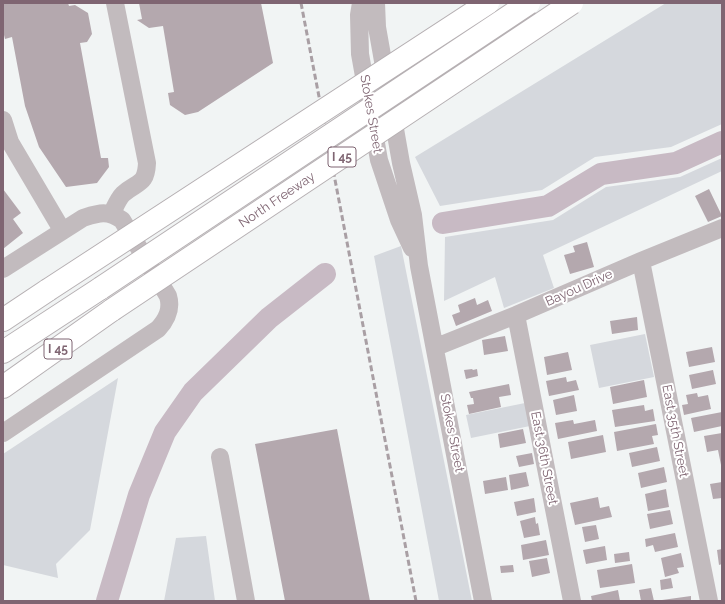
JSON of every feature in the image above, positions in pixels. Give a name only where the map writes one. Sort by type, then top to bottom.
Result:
[{"type":"highway","points":[[3,320],[488,3]]},
{"type":"highway","name":"North Freeway","points":[[3,352],[529,3]]},
{"type":"highway","name":"North Freeway","points":[[3,387],[112,310],[572,3]]},
{"type":"street","points":[[112,214],[123,194],[142,181],[147,174],[147,163],[115,3]]},
{"type":"street","name":"Stokes Street","points":[[361,3],[359,15],[360,54],[379,160],[399,220],[419,266]]},
{"type":"street","name":"Stokes Street","points":[[376,3],[378,27],[401,163],[413,215],[419,266],[436,347],[483,601]]},
{"type":"street","points":[[3,120],[7,144],[62,230]]},
{"type":"street","points":[[3,269],[83,218],[93,215],[112,214],[122,220],[168,296],[170,302],[166,320],[158,329],[3,433]]},
{"type":"street","name":"Bayou Drive","points":[[436,347],[722,228]]},
{"type":"street","name":"East 35th Street","points":[[641,261],[709,601]]},
{"type":"street","name":"East 36th Street","points":[[516,315],[572,601]]},
{"type":"street","points":[[220,457],[246,601]]},
{"type":"shaded area","points":[[666,3],[722,3],[722,124],[671,147],[595,157],[542,190],[440,206],[415,157]]},
{"type":"shaded area","points":[[722,158],[722,171],[543,255],[554,288],[504,308],[495,277],[444,301],[445,237],[553,220],[606,187],[680,177]]},
{"type":"shaded area","points":[[401,246],[472,601],[439,601],[374,256]]},
{"type":"shaded area","points":[[645,334],[654,377],[599,388],[590,345]]},
{"type":"shaded area","points":[[118,378],[90,530],[56,564],[58,578],[3,565],[3,454]]},
{"type":"shaded area","points":[[525,403],[530,426],[471,438],[466,415]]},
{"type":"shaded area","points":[[206,536],[215,601],[164,601],[176,538]]},
{"type":"building","points":[[3,3],[68,3],[69,6],[75,5],[88,13],[92,34],[87,42],[80,43],[101,158],[108,158],[109,167],[97,183],[66,187],[39,147],[25,106],[12,37],[5,39],[3,31]]},
{"type":"building","points":[[139,3],[261,3],[273,63],[198,112],[185,115],[170,105],[168,93],[174,92],[163,26],[149,28],[137,20],[142,19]]},
{"type":"building","points":[[3,189],[21,213],[13,219],[23,233],[3,249]]},
{"type":"building","points":[[709,189],[722,216],[708,222],[695,196]]},
{"type":"building","points":[[587,242],[594,267],[570,274],[564,255],[575,252],[573,246]]},
{"type":"building","points":[[475,298],[477,305],[488,300],[492,311],[456,326],[452,315],[460,312],[458,305]]},
{"type":"building","points":[[637,317],[638,330],[612,334],[610,321]]},
{"type":"building","points":[[505,336],[508,351],[484,355],[482,340]]},
{"type":"building","points":[[712,347],[715,362],[689,367],[686,352]]},
{"type":"building","points":[[568,352],[572,370],[547,375],[544,357]]},
{"type":"building","points":[[477,369],[478,376],[466,379],[464,370]]},
{"type":"building","points":[[713,370],[716,384],[692,389],[689,375]]},
{"type":"building","points":[[566,377],[567,382],[576,380],[579,390],[549,396],[546,381]]},
{"type":"building","points":[[644,380],[647,397],[613,404],[610,387]]},
{"type":"building","points":[[509,384],[511,395],[499,397],[501,407],[469,414],[467,405],[474,404],[473,398],[471,398],[469,392]]},
{"type":"building","points":[[697,393],[698,397],[708,395],[711,409],[684,415],[682,405],[688,404],[686,395]]},
{"type":"building","points":[[574,395],[577,411],[556,415],[553,400]]},
{"type":"building","points":[[644,405],[645,411],[653,409],[655,421],[615,427],[612,410]]},
{"type":"building","points":[[722,412],[722,426],[694,432],[691,418]]},
{"type":"building","points":[[573,420],[574,424],[595,420],[597,431],[558,439],[555,423]]},
{"type":"building","points":[[656,424],[658,435],[652,436],[654,444],[617,451],[614,432]]},
{"type":"building","points":[[337,429],[370,601],[285,601],[255,444]]},
{"type":"building","points":[[523,429],[526,443],[500,448],[498,434]]},
{"type":"building","points":[[722,433],[721,465],[718,450],[707,452],[704,436]]},
{"type":"building","points":[[603,435],[606,452],[571,459],[568,442]]},
{"type":"building","points":[[657,447],[660,461],[632,467],[629,453]]},
{"type":"building","points":[[532,453],[534,464],[519,467],[516,456]]},
{"type":"building","points":[[664,467],[667,482],[641,488],[638,473]]},
{"type":"building","points":[[526,472],[529,486],[511,490],[509,475]]},
{"type":"building","points":[[506,477],[508,490],[485,494],[483,481]]},
{"type":"building","points":[[722,482],[722,498],[713,499],[710,484]]},
{"type":"building","points":[[666,489],[669,507],[648,511],[645,494]]},
{"type":"building","points":[[598,497],[600,508],[609,506],[612,517],[575,525],[570,503]]},
{"type":"building","points":[[534,498],[536,512],[517,516],[514,502]]},
{"type":"building","points":[[670,510],[673,524],[650,529],[647,514]]},
{"type":"building","points":[[535,517],[536,524],[538,523],[540,535],[524,538],[520,521]]},
{"type":"building","points":[[596,525],[599,539],[585,542],[582,527]]},
{"type":"building","points":[[675,533],[678,547],[655,552],[653,545],[646,547],[645,539]]},
{"type":"building","points":[[546,540],[549,555],[523,560],[521,545]]},
{"type":"building","points":[[605,546],[607,560],[586,564],[583,550]]},
{"type":"building","points":[[722,549],[722,564],[719,565],[717,550]]},
{"type":"building","points":[[629,552],[630,561],[615,563],[614,554]]},
{"type":"building","points":[[681,553],[684,567],[677,568],[679,573],[665,577],[661,558]]},
{"type":"building","points":[[547,558],[550,573],[532,577],[529,561]]},
{"type":"building","points":[[632,564],[635,583],[600,588],[597,570]]},
{"type":"building","points":[[513,565],[514,572],[501,573],[500,566]]},
{"type":"building","points":[[671,578],[673,588],[661,590],[660,580]]},
{"type":"building","points":[[651,588],[654,601],[641,601],[639,590]]},
{"type":"building","points":[[618,590],[620,601],[592,601],[591,596]]},
{"type":"building","points":[[691,596],[691,601],[662,601],[662,600]]},
{"type":"waterway","points":[[443,223],[548,206],[601,174],[676,163],[722,142]]},
{"type":"waterway","points":[[107,601],[139,495],[165,432],[193,392],[269,318],[325,274]]},
{"type":"railway","points":[[301,3],[416,601]]}]
